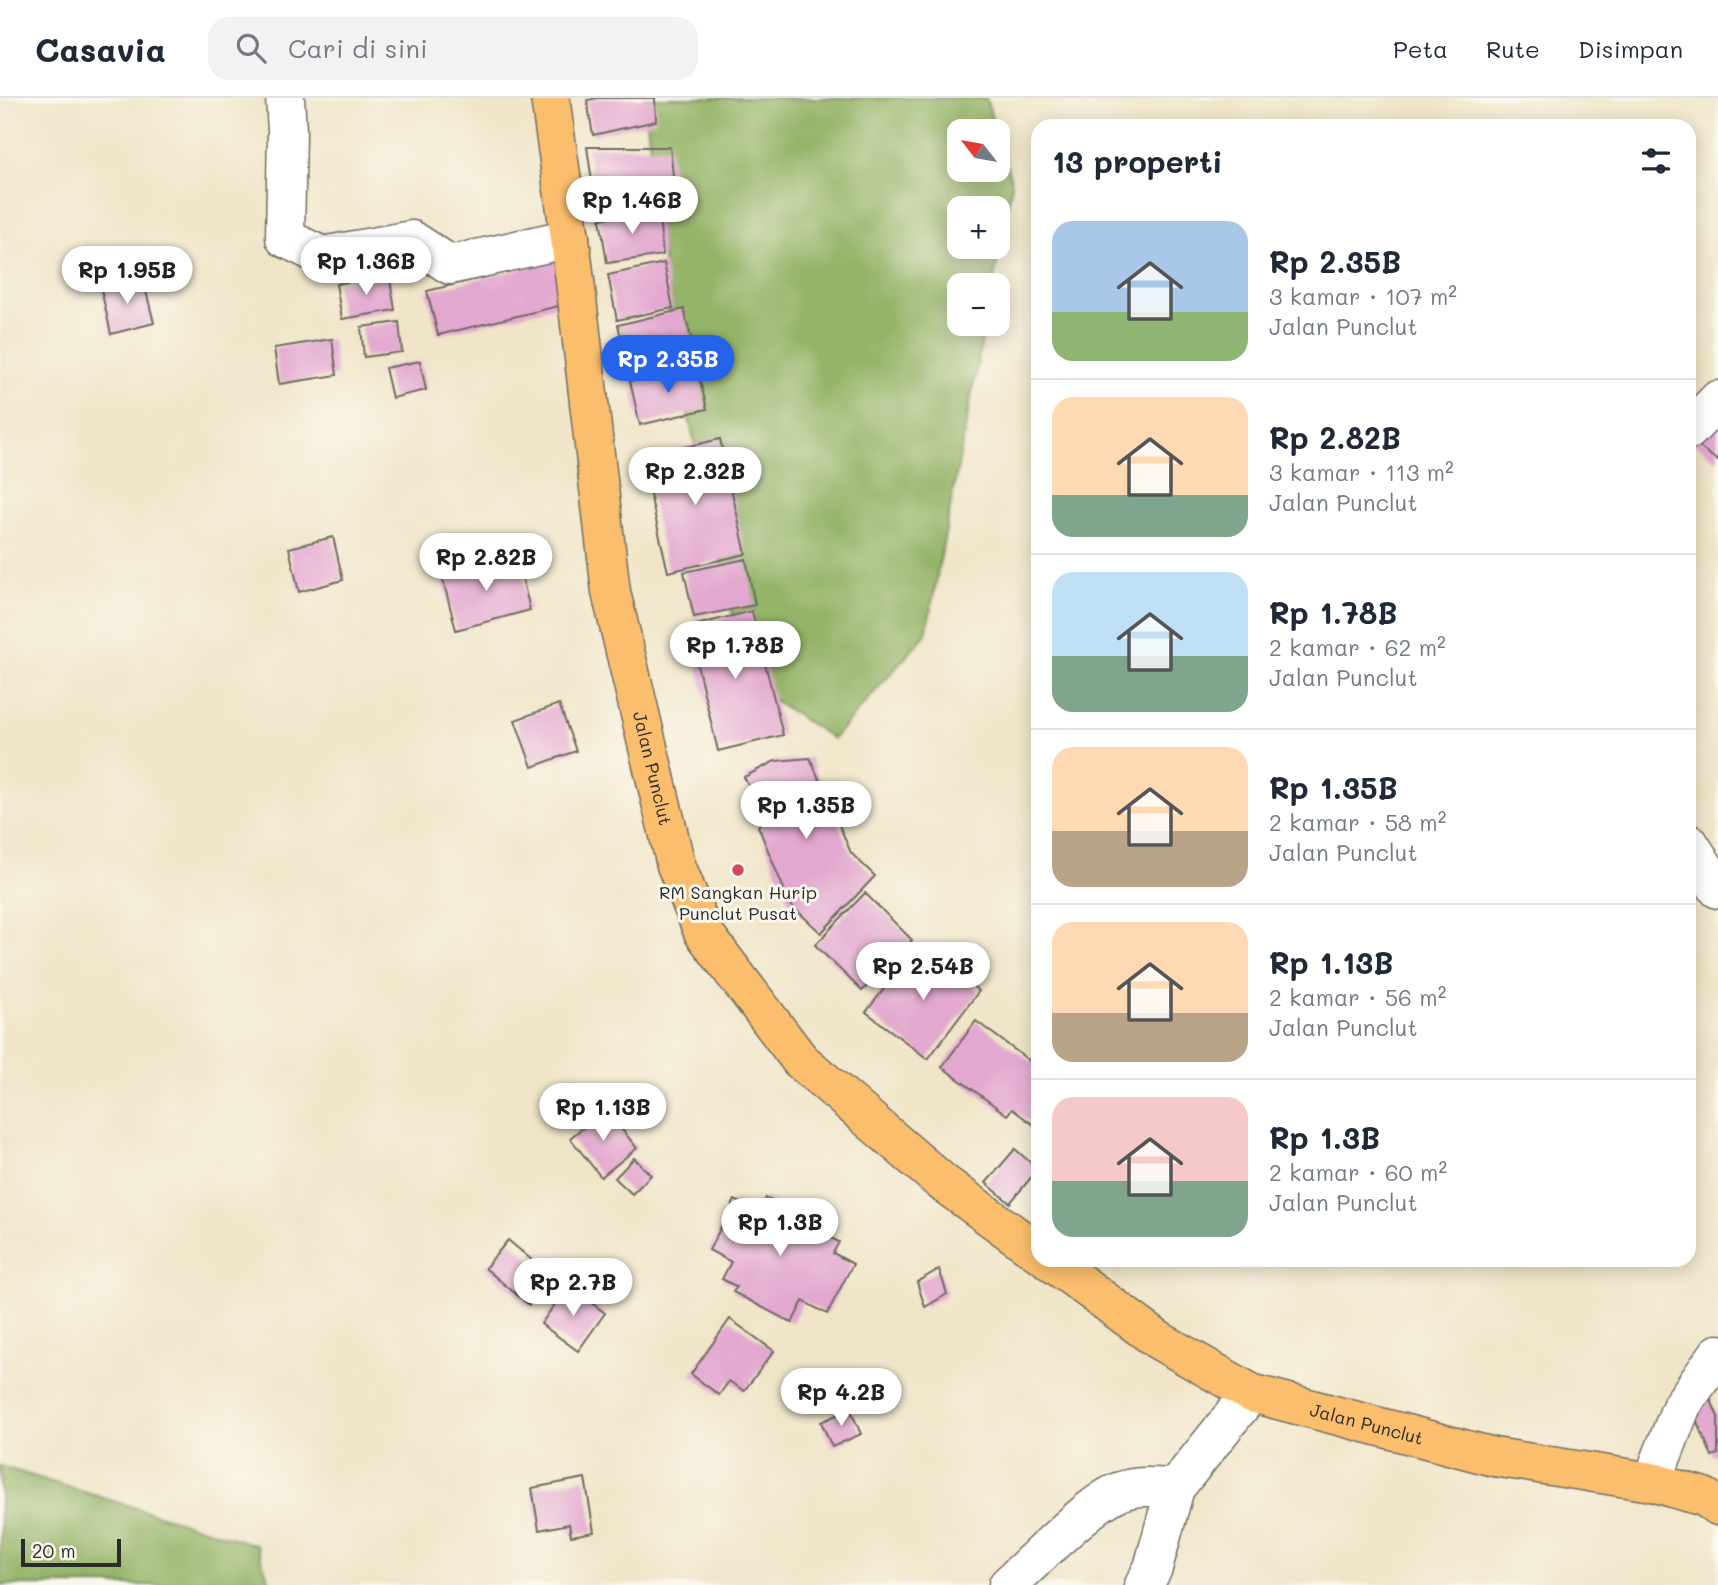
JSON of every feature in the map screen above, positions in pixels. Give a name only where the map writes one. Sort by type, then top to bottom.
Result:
[{"type":"main road","name":"Jalan Punclut","points":[[550,98],[570,238],[611,592],[676,865],[703,932],[800,1060],[942,1182],[1031,1247]]},
{"type":"main road","name":"Jalan Punclut","points":[[1059,1267],[1158,1340],[1251,1393],[1494,1457],[1652,1482],[1704,1497],[1718,1506]]},
{"type":"street","points":[[285,98],[285,238],[322,256],[412,240],[450,265],[570,238]]},
{"type":"street","points":[[1696,423],[1718,400]]},
{"type":"street","points":[[1696,854],[1718,889]]},
{"type":"street","points":[[1652,1482],[1682,1405],[1718,1354]]},
{"type":"street","points":[[1144,1585],[1153,1568],[1175,1488],[1251,1393]]},
{"type":"street","points":[[1008,1585],[1097,1505],[1118,1491],[1137,1487],[1175,1488]]},
{"type":"green space","points":[[644,98],[986,98],[992,119],[947,119],[947,182],[1010,182],[1010,177],[1012,184],[1010,196],[947,196],[947,259],[998,259],[995,273],[947,273],[947,336],[983,336],[926,634],[833,739],[748,683],[674,351]]},
{"type":"green space","points":[[0,1466],[256,1545],[271,1585],[0,1585]]},
{"type":"building","points":[[655,98],[656,121],[593,135],[587,100]]},
{"type":"building","points":[[587,147],[670,147],[675,195],[596,209]]},
{"type":"building","points":[[658,208],[663,255],[607,263],[600,219]]},
{"type":"building","points":[[557,260],[567,304],[438,335],[427,291]]},
{"type":"building","points":[[664,263],[673,308],[617,320],[608,275]]},
{"type":"building","points":[[389,274],[395,310],[342,319],[336,284]]},
{"type":"building","points":[[143,279],[154,323],[111,334],[101,289]]},
{"type":"building","points":[[684,309],[696,359],[630,375],[618,325]]},
{"type":"building","points":[[399,322],[402,352],[364,357],[361,327]]},
{"type":"building","points":[[332,339],[337,375],[279,384],[274,348]]},
{"type":"building","points":[[420,361],[426,390],[392,398],[385,368]]},
{"type":"building","points":[[696,364],[707,409],[640,425],[630,381]]},
{"type":"building","points":[[1718,421],[1718,461],[1696,444],[1696,439]]},
{"type":"building","points":[[720,439],[746,554],[668,572],[644,468],[677,449]]},
{"type":"building","points":[[333,537],[343,580],[299,592],[289,548]]},
{"type":"building","points":[[517,556],[530,610],[456,630],[442,576]]},
{"type":"building","points":[[746,559],[755,605],[694,617],[684,572]]},
{"type":"building","points":[[752,611],[783,735],[718,751],[688,627]]},
{"type":"building","points":[[559,704],[576,751],[532,767],[515,720]]},
{"type":"building","points":[[810,758],[851,853],[875,876],[821,933],[790,904],[758,826],[765,818],[744,777],[775,761]]},
{"type":"building","points":[[865,893],[912,940],[862,991],[815,945]]},
{"type":"building","points":[[918,945],[979,991],[928,1059],[866,1012]]},
{"type":"building","points":[[976,1021],[1031,1062],[1031,1123],[1012,1109],[1007,1115],[942,1067]]},
{"type":"building","points":[[606,1110],[637,1148],[601,1177],[570,1138]]},
{"type":"building","points":[[1015,1149],[1031,1163],[1031,1178],[1010,1203],[986,1183]]},
{"type":"building","points":[[634,1158],[651,1175],[632,1194],[615,1178]]},
{"type":"building","points":[[766,1198],[789,1211],[793,1202],[825,1219],[819,1232],[839,1242],[833,1253],[853,1264],[827,1314],[803,1301],[792,1323],[733,1292],[737,1287],[722,1279],[731,1262],[709,1250],[735,1200],[759,1212]]},
{"type":"building","points":[[508,1240],[552,1277],[529,1305],[485,1268]]},
{"type":"building","points":[[939,1269],[947,1294],[925,1307],[917,1282]]},
{"type":"building","points":[[568,1286],[605,1313],[578,1351],[541,1324]]},
{"type":"building","points":[[730,1319],[774,1351],[744,1391],[729,1381],[719,1395],[691,1374]]},
{"type":"building","points":[[1707,1391],[1718,1417],[1718,1454],[1712,1456],[1687,1399]]},
{"type":"building","points":[[850,1409],[861,1434],[832,1447],[821,1422]]},
{"type":"building","points":[[585,1478],[594,1532],[571,1536],[569,1524],[539,1530],[532,1488]]},
{"type":"place","name":"RM Sangkan Hurip Punclut Pusat","points":[[738,870]]}]
